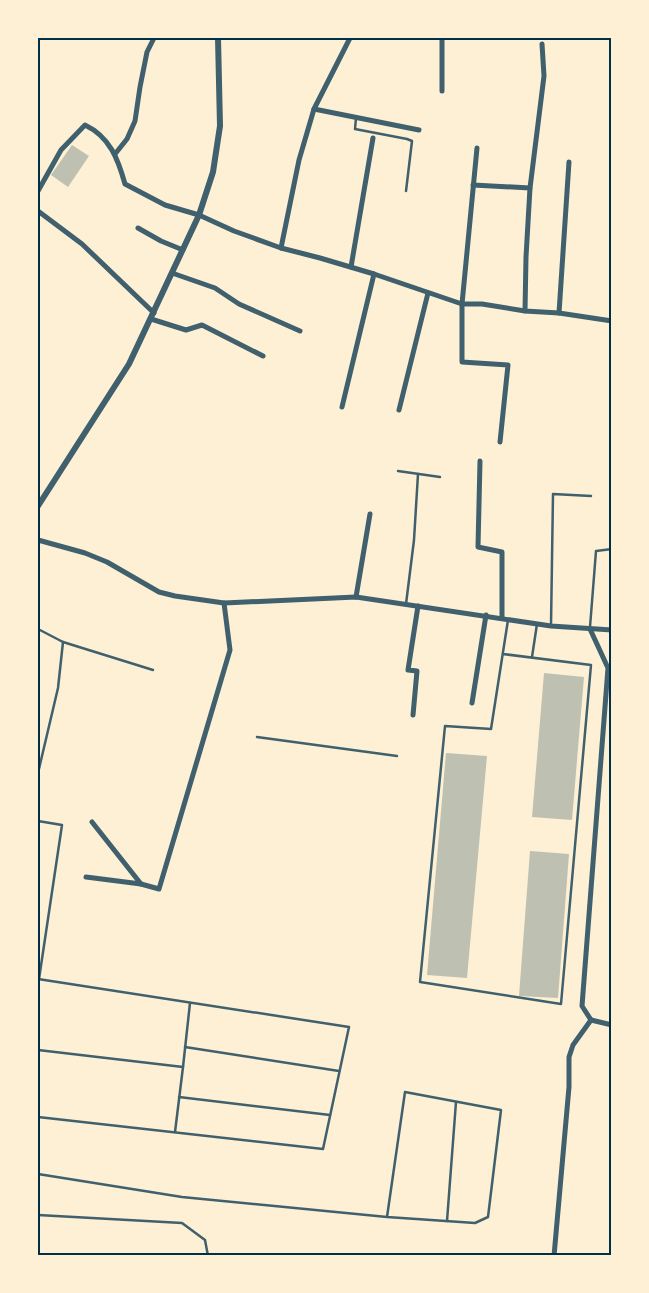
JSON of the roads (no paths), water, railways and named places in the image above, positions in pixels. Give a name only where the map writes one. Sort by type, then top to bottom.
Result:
[{"type":"street","points":[[115,154],[127,139],[135,121],[147,52],[154,38]]},
{"type":"street","points":[[38,506],[129,364],[199,215],[213,172],[220,126],[218,38]]},
{"type":"street","points":[[281,248],[299,160],[314,109],[350,38]]},
{"type":"street","points":[[442,38],[442,91]]},
{"type":"street","points":[[525,311],[530,188],[544,76],[542,44]]},
{"type":"street","points":[[314,109],[419,130]]},
{"type":"street","points":[[38,191],[61,150],[86,125],[106,141],[115,154],[124,184],[166,205],[199,215],[234,232],[281,248],[374,274],[462,304],[482,304],[525,311],[559,313],[612,320]]},
{"type":"street","points":[[351,267],[373,138]]},
{"type":"street","points":[[477,148],[462,304],[462,362],[508,366],[500,442]]},
{"type":"street","points":[[559,313],[569,162]]},
{"type":"street","points":[[473,185],[530,188]]},
{"type":"street","points":[[38,211],[82,244],[153,316],[186,330],[202,325],[263,356]]},
{"type":"street","points":[[138,228],[161,241],[183,250]]},
{"type":"street","points":[[172,274],[215,288],[239,304],[300,331]]},
{"type":"street","points":[[342,406],[374,274]]},
{"type":"street","points":[[399,410],[428,292]]},
{"type":"street","points":[[480,461],[478,548],[502,552],[502,618]]},
{"type":"street","points":[[356,596],[370,514]]},
{"type":"street","points":[[38,540],[85,553],[107,562],[159,592],[175,596],[224,603],[356,596],[551,626],[612,630]]},
{"type":"street","points":[[86,877],[141,884],[159,889],[230,650],[224,603]]},
{"type":"street","points":[[413,715],[417,671],[408,670],[418,606]]},
{"type":"street","points":[[472,703],[486,615]]},
{"type":"street","points":[[590,629],[608,668],[582,1006],[591,1020],[612,1025]]},
{"type":"street","points":[[92,822],[141,884]]},
{"type":"street","points":[[554,1256],[569,1087],[569,1057],[573,1045],[591,1020]]},
{"type":"lane","points":[[356,118],[355,129],[407,138],[412,141],[406,190]]},
{"type":"lane","points":[[398,471],[440,477]]},
{"type":"lane","points":[[406,604],[414,540],[418,474]]},
{"type":"lane","points":[[551,626],[553,494],[591,496]]},
{"type":"lane","points":[[590,629],[596,551],[612,549]]},
{"type":"lane","points":[[503,654],[591,665],[561,1004],[420,982],[445,726],[492,729],[503,654],[508,620]]},
{"type":"lane","points":[[532,657],[537,624]]},
{"type":"lane","points":[[38,629],[63,642],[153,670]]},
{"type":"lane","points":[[38,773],[58,688],[63,642]]},
{"type":"lane","points":[[257,737],[397,756]]},
{"type":"lane","points":[[38,821],[62,825],[38,979],[190,1004],[349,1027],[323,1149],[38,1117]]},
{"type":"lane","points":[[175,1133],[190,1004]]},
{"type":"lane","points":[[185,1047],[340,1071]]},
{"type":"lane","points":[[38,1050],[183,1067]]},
{"type":"lane","points":[[38,1174],[182,1197],[387,1217],[475,1223],[488,1216],[501,1110],[404,1092],[387,1217]]},
{"type":"lane","points":[[179,1097],[330,1115]]},
{"type":"lane","points":[[447,1221],[456,1102]]},
{"type":"lane","points":[[38,1215],[182,1223],[205,1240],[208,1256]]}]
